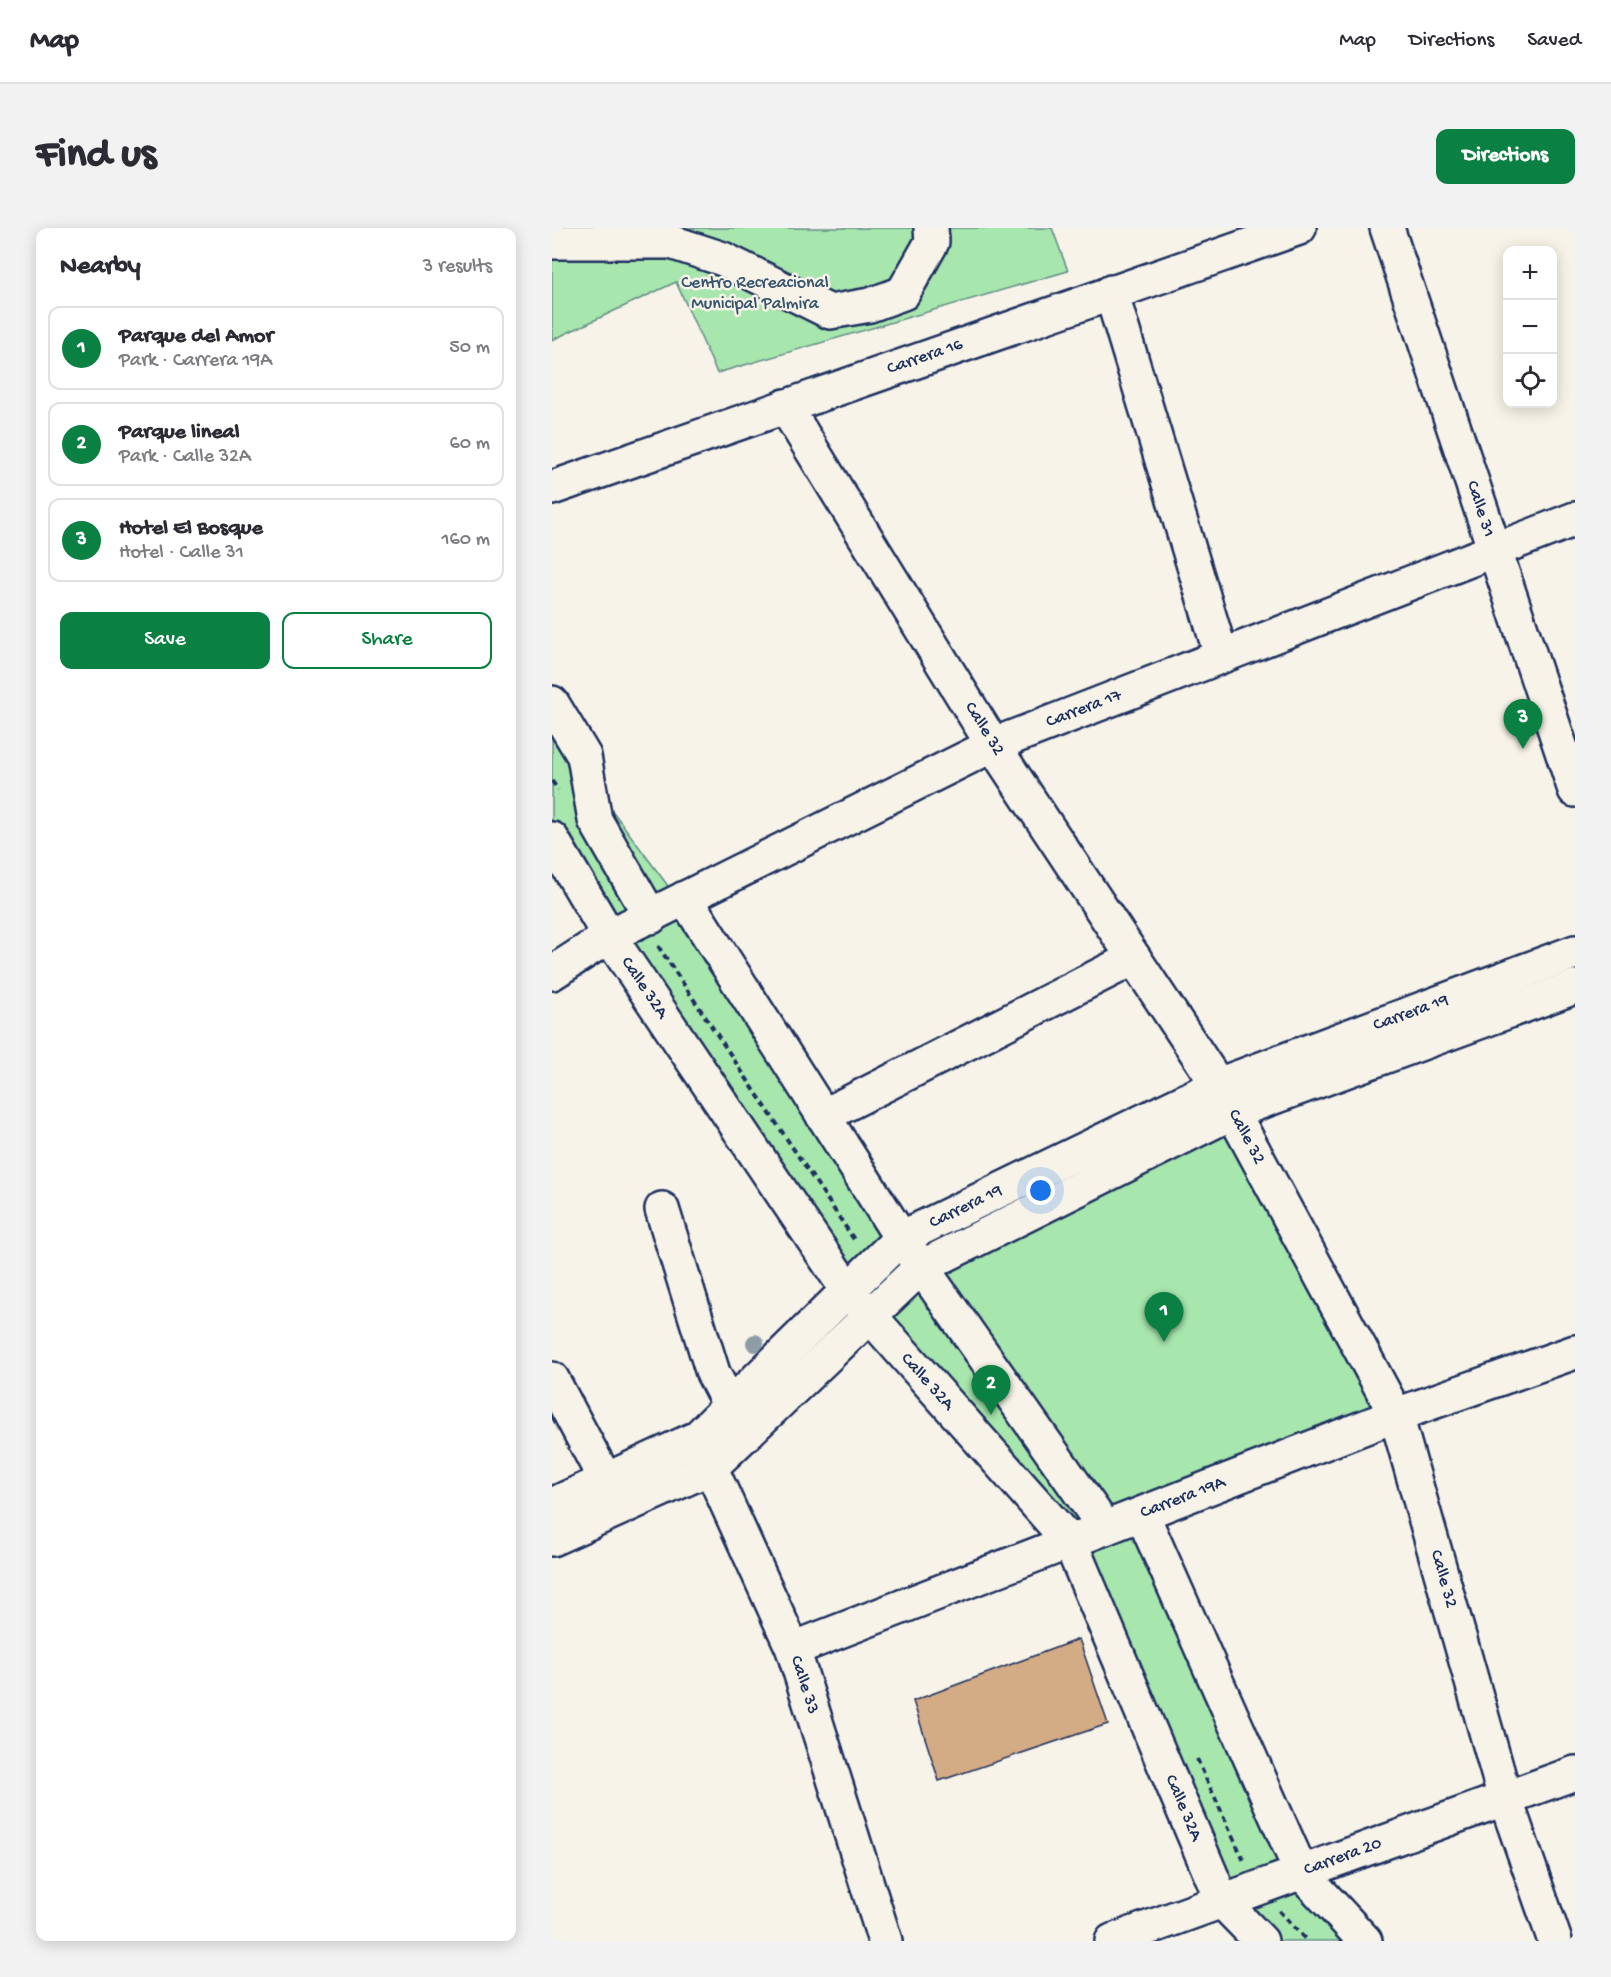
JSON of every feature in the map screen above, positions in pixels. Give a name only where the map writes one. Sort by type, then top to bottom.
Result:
[{"type":"street","points":[[552,242],[671,242],[723,259],[830,312],[870,305],[903,293],[932,242],[931,228]]},
{"type":"street","name":"Carrera 16","points":[[552,488],[1299,228]]},
{"type":"street","name":"Calle 31","points":[[1387,228],[1575,790]]},
{"type":"street","points":[[1111,292],[1221,655]]},
{"type":"street","name":"Calle 32","points":[[785,406],[993,745],[1225,1098],[1396,1415],[1505,1798],[1555,1941]]},
{"type":"street","name":"Carrera 17","points":[[552,973],[609,936],[993,745],[1575,519]]},
{"type":"street","points":[[552,704],[584,756],[595,820],[651,916]]},
{"type":"street","name":"Calle 32A","points":[[552,839],[609,936],[858,1304],[1070,1542],[1222,1901],[1261,1941]]},
{"type":"street","points":[[685,898],[901,1238],[1105,1528]]},
{"type":"street","name":"Carrera 19","points":[[552,1539],[710,1468],[858,1304],[901,1238],[1225,1098],[1575,952]]},
{"type":"street","points":[[823,1116],[1134,958]]},
{"type":"street","name":"Carrera 19","points":[[552,1505],[697,1438],[730,1406],[858,1304],[1225,1098],[1575,987]]},
{"type":"street","points":[[662,1209],[713,1373],[730,1406]]},
{"type":"street","name":"Carrera 19A","points":[[793,1650],[1396,1415],[1575,1352]]},
{"type":"street","points":[[552,1379],[606,1481]]},
{"type":"street","name":"Calle 33","points":[[697,1438],[793,1650],[885,1941]]},
{"type":"street","points":[[1142,1514],[1301,1872],[1365,1941]]},
{"type":"street","name":"Carrera 20","points":[[1112,1941],[1575,1773]]},
{"type":"path","points":[[1257,1888],[1307,1941]]},
{"type":"green space","name":"Centro Recreacional Municipal Palmira","points":[[552,228],[1052,228],[1068,271],[717,373],[676,282],[552,340]]},
{"type":"green space","points":[[552,703],[584,756],[611,809],[674,894],[912,1239],[1215,1089],[918,1263],[1105,1528],[1142,1514],[1301,1872],[1365,1941],[1256,1941],[1070,1542],[868,1316],[552,839]]},
{"type":"green space","points":[[1224,1127],[1385,1411],[1107,1518],[933,1273]]},
{"type":"building","points":[[1079,1639],[1108,1724],[939,1781],[913,1701]]},
{"type":"place","name":"Hotel El Bosque","points":[[1523,749]]},
{"type":"place","name":"Parque del Amor","points":[[1164,1342]]},
{"type":"place","name":"Parque lineal","points":[[991,1415]]}]
